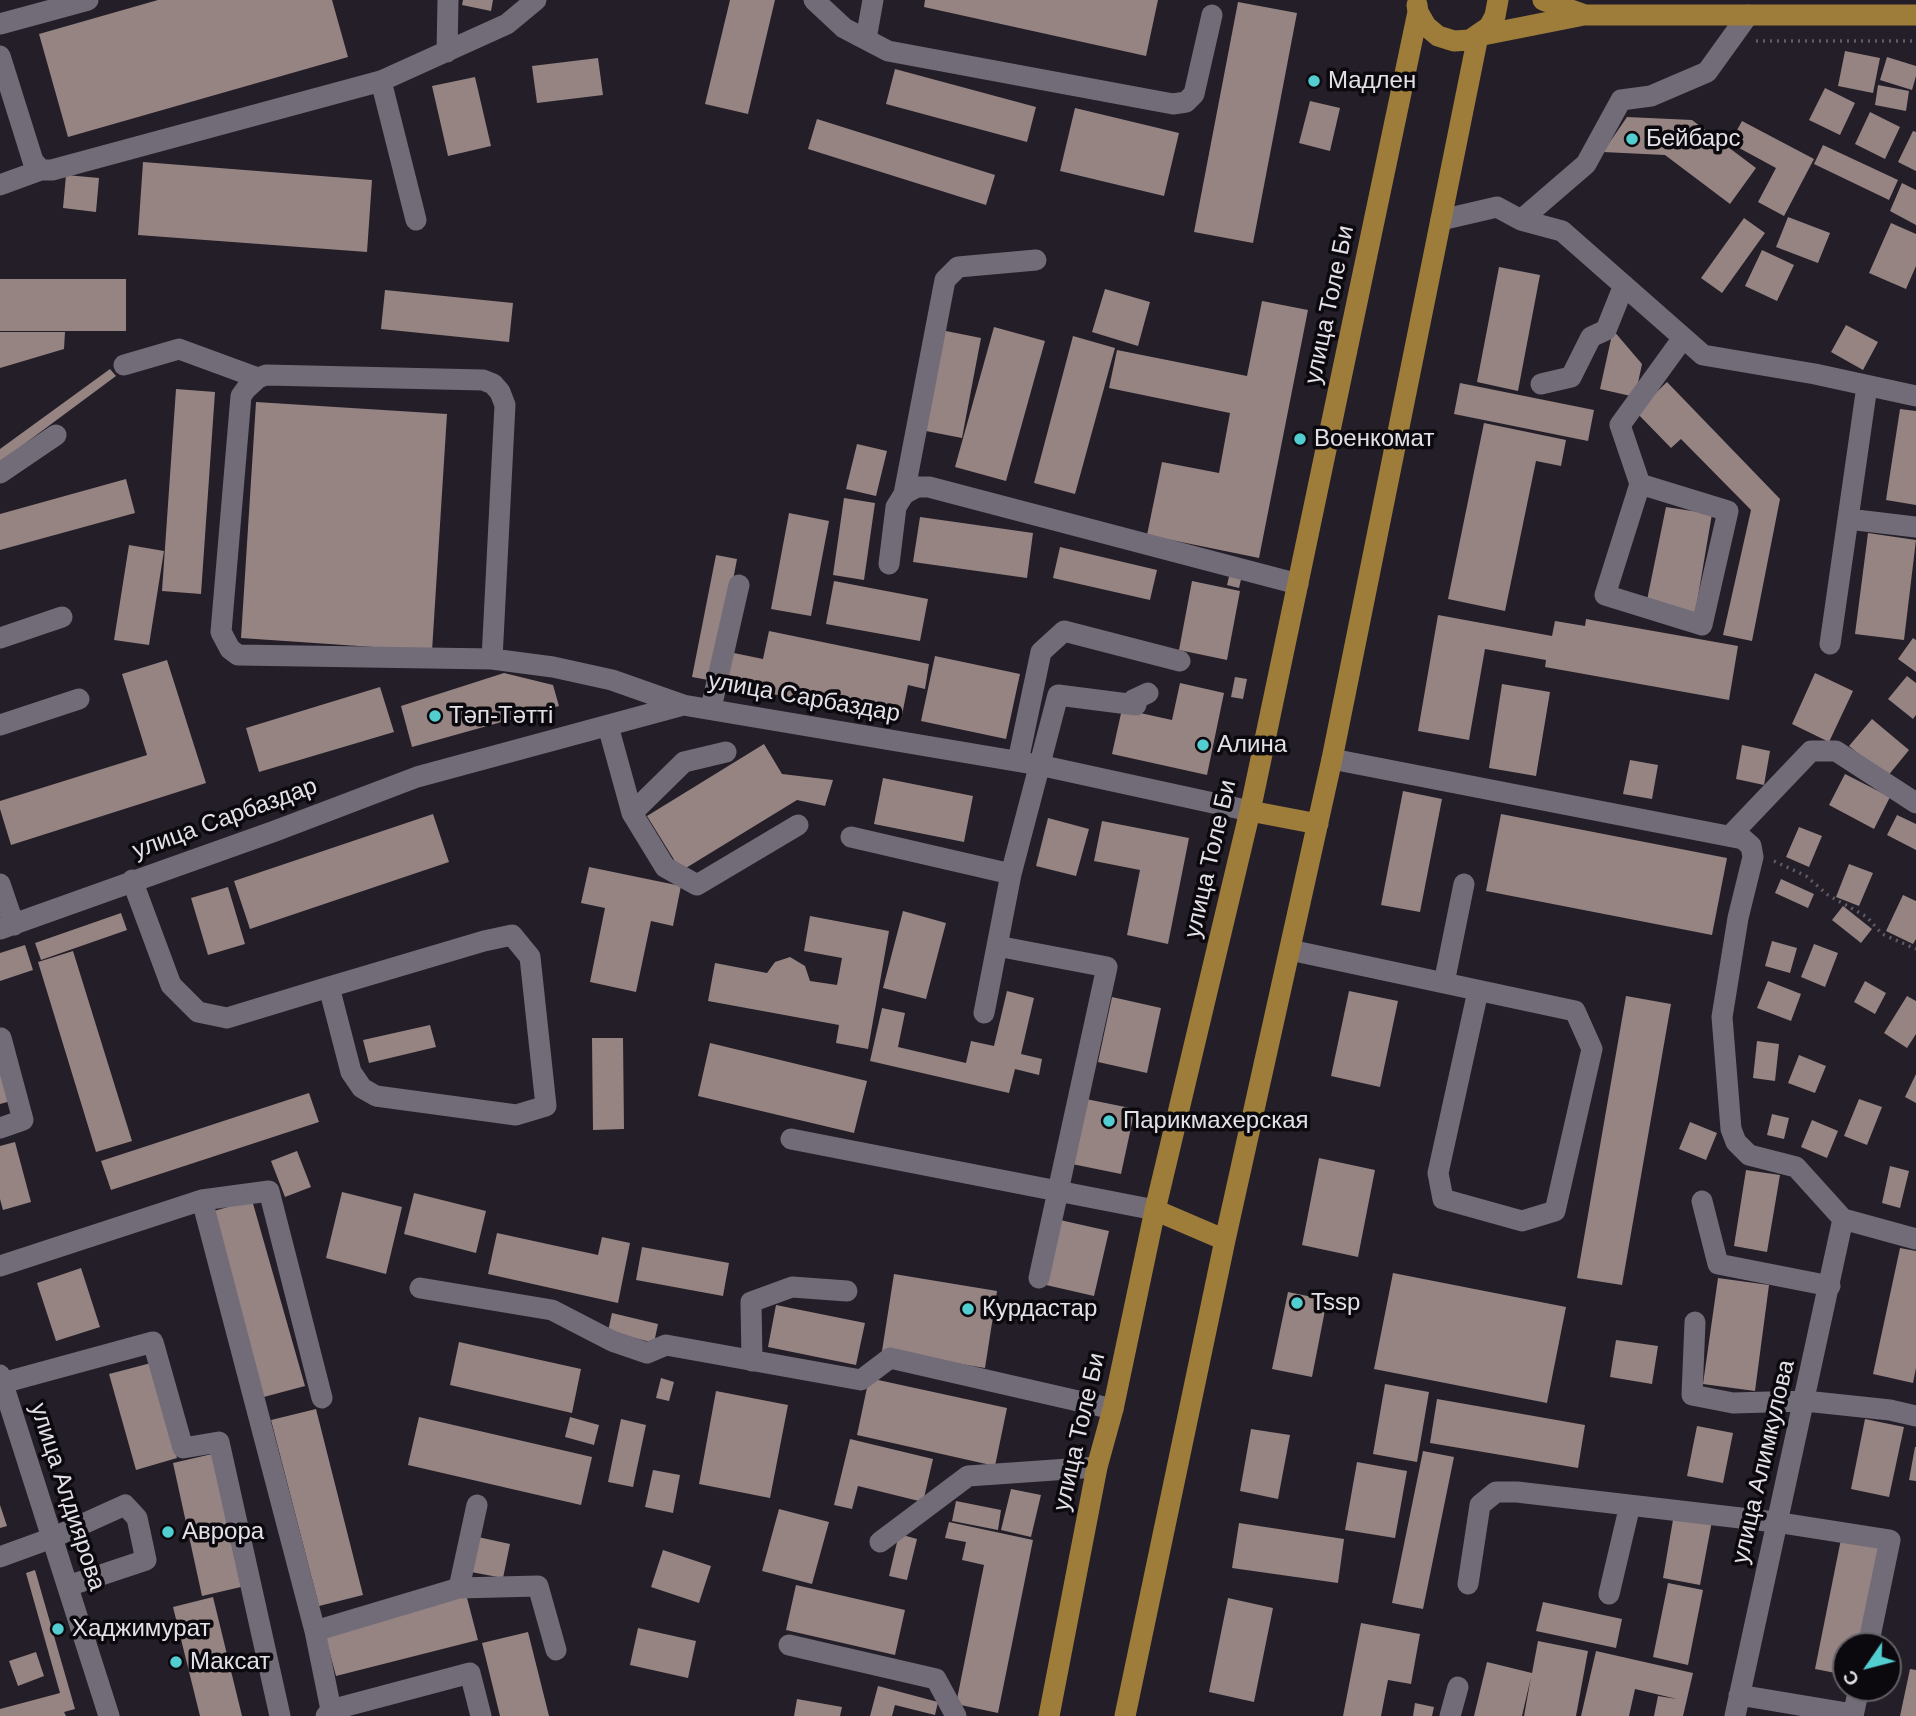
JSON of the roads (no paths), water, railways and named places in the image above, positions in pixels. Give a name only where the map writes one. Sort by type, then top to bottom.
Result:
[{"type":"main road","points":[[1125,1716],[1225,1240],[1332,760],[1478,36],[1489,27],[1495,16],[1498,0]]},
{"type":"main road","points":[[1544,0],[1584,15]]},
{"type":"main road","points":[[1414,4],[1426,26],[1438,36],[1454,41],[1584,15],[1916,15]]},
{"type":"main road","name":"улица Толе Би","points":[[1049,1716],[1097,1467],[1250,811],[1414,4]]},
{"type":"main road","points":[[1250,811],[1318,824]]},
{"type":"main road","points":[[1155,1210],[1225,1240]]},
{"type":"street","points":[[0,24],[88,0]]},
{"type":"street","points":[[447,52],[448,0]]},
{"type":"street","points":[[0,185],[41,170],[52,170],[381,81],[507,24],[536,0]]},
{"type":"street","points":[[814,0],[844,28],[888,51],[1173,104],[1186,103],[1194,94],[1212,15]]},
{"type":"street","points":[[866,40],[873,0]]},
{"type":"street","points":[[1521,220],[1586,164],[1621,100],[1651,96],[1707,72],[1748,15]]},
{"type":"street","points":[[0,56],[33,161],[41,170]]},
{"type":"street","points":[[381,81],[416,220]]},
{"type":"street","points":[[1441,220],[1497,207],[1521,220],[1562,231],[1703,355],[1916,396]]},
{"type":"street","points":[[904,494],[945,280],[958,267],[1036,260]]},
{"type":"street","points":[[1541,384],[1571,377],[1591,337],[1606,330],[1624,285]]},
{"type":"street","points":[[1640,484],[1728,511],[1702,625],[1605,595],[1640,484],[1620,425],[1684,338]]},
{"type":"street","points":[[124,365],[179,349],[258,378]]},
{"type":"street","points":[[492,659],[505,405],[493,384],[483,380],[266,375],[258,378],[241,396],[220,632],[230,649],[238,655],[246,656],[492,659],[553,667],[612,680],[683,705]]},
{"type":"street","points":[[1830,644],[1867,386]]},
{"type":"street","points":[[0,473],[56,435]]},
{"type":"street","points":[[889,564],[895,507],[904,494],[917,486],[1298,584]]},
{"type":"street","points":[[1848,519],[1916,527]]},
{"type":"street","points":[[711,708],[739,585]]},
{"type":"street","points":[[0,638],[62,617]]},
{"type":"street","points":[[984,1013],[1029,763],[1041,652],[1064,631],[1180,661]]},
{"type":"street","points":[[1029,763],[1058,695],[1136,705],[1133,700],[1148,693]]},
{"type":"street","points":[[0,725],[79,699]]},
{"type":"street","name":"улица Сарбаздар","points":[[7,927],[418,777],[683,705],[1029,763],[1250,811]]},
{"type":"street","points":[[608,726],[632,813],[665,867],[697,885],[798,825]]},
{"type":"street","points":[[1730,836],[1811,751],[1836,751],[1916,803]]},
{"type":"street","points":[[632,813],[684,762],[726,752]]},
{"type":"street","points":[[1332,760],[1743,839],[1751,846],[1753,857],[1738,918],[1722,1017],[1731,1129],[1736,1142],[1749,1155],[1796,1167],[1843,1219],[1916,1239]]},
{"type":"street","points":[[851,837],[1011,874]]},
{"type":"street","points":[[132,880],[171,985],[198,1012],[227,1018],[329,987],[484,941],[512,935],[530,957],[546,1106],[516,1115],[376,1096],[362,1088],[351,1072],[329,987]]},
{"type":"street","points":[[0,884],[7,927]]},
{"type":"street","points":[[1444,984],[1464,884]]},
{"type":"street","points":[[997,946],[1107,967],[1039,1278]]},
{"type":"street","points":[[1290,950],[1575,1011],[1592,1049],[1555,1211],[1522,1221],[1443,1199],[1440,1186],[1438,1173],[1478,991]]},
{"type":"street","points":[[0,1128],[23,1120],[1,1038]]},
{"type":"street","points":[[791,1139],[1155,1210]]},
{"type":"street","points":[[0,1266],[202,1200],[269,1191],[322,1398]]},
{"type":"street","points":[[202,1200],[314,1631],[329,1713],[470,1673],[481,1716]]},
{"type":"street","points":[[1702,1200],[1718,1264],[1830,1286]]},
{"type":"street","name":"улица Алимкулова","points":[[1737,1706],[1843,1219]]},
{"type":"street","points":[[751,1361],[751,1302],[792,1287],[847,1291]]},
{"type":"street","points":[[421,1288],[552,1310],[612,1340],[647,1353],[666,1345],[861,1381],[890,1358],[1112,1409]]},
{"type":"street","points":[[1695,1322],[1692,1395],[1733,1403],[1805,1401],[1891,1410],[1916,1416]]},
{"type":"street","points":[[1,1379],[153,1342],[183,1448],[219,1443],[280,1716]]},
{"type":"street","name":"улица Алдиярова","points":[[1,1379],[109,1716]]},
{"type":"street","points":[[880,1542],[968,1476],[1097,1467]]},
{"type":"street","points":[[1468,1584],[1480,1505],[1496,1492],[1517,1492],[1775,1522],[1890,1540],[1871,1632]]},
{"type":"street","points":[[0,1557],[52,1538],[125,1505],[137,1518],[146,1560],[68,1586]]},
{"type":"street","points":[[1609,1594],[1630,1505]]},
{"type":"street","points":[[459,1588],[477,1506]]},
{"type":"street","points":[[314,1631],[459,1588],[538,1586],[556,1650]]},
{"type":"street","points":[[789,1645],[936,1679],[957,1716]]},
{"type":"street","points":[[1450,1716],[1458,1688]]},
{"type":"street","points":[[1737,1706],[1853,1715]]},
{"type":"place","name":"Мадлен","points":[[1314,81]]},
{"type":"place","name":"Бейбарс","points":[[1632,139]]},
{"type":"place","name":"Военкомат","points":[[1300,439]]},
{"type":"place","name":"Тәп-Тәтті","points":[[435,716]]},
{"type":"place","name":"Алина","points":[[1203,745]]},
{"type":"place","name":"Парикмахерская","points":[[1109,1121]]},
{"type":"place","name":"Tssp","points":[[1297,1303]]},
{"type":"place","name":"Курдастар","points":[[968,1309]]},
{"type":"place","name":"Аврора","points":[[168,1532]]},
{"type":"place","name":"Хаджимурат","points":[[58,1629]]},
{"type":"place","name":"Максат","points":[[176,1662]]}]
